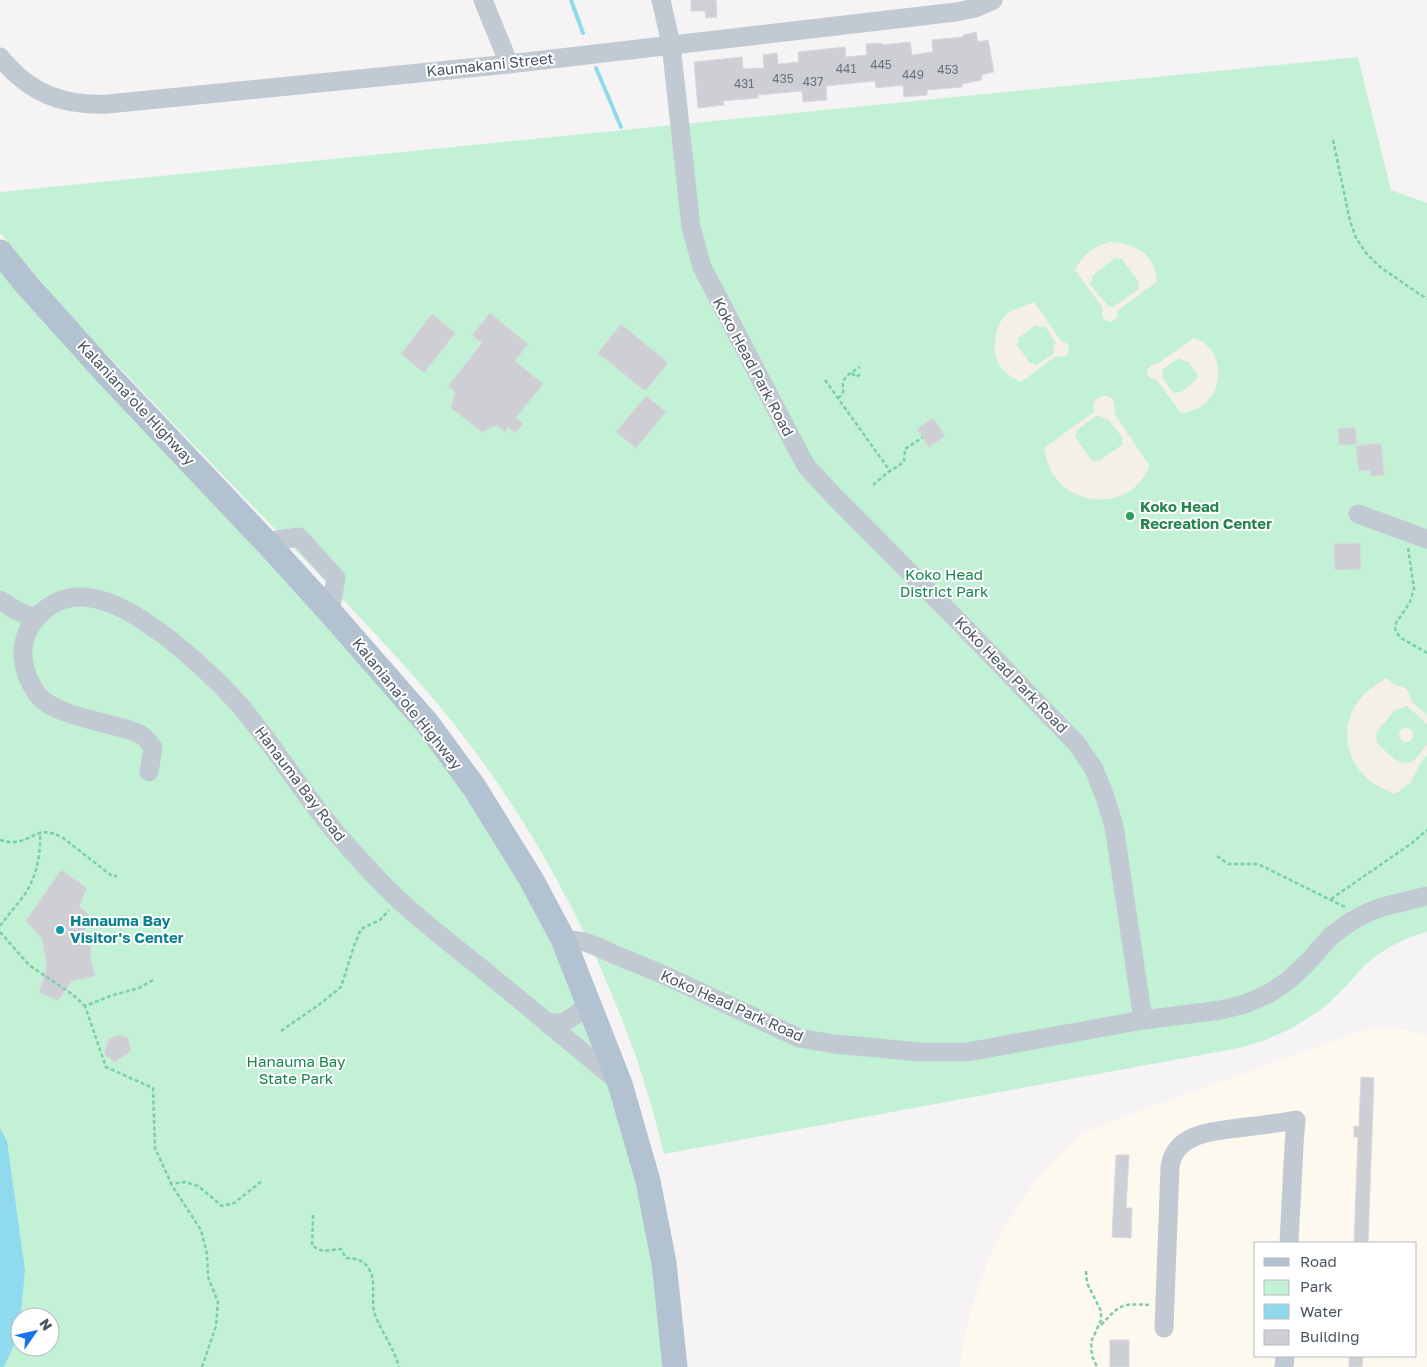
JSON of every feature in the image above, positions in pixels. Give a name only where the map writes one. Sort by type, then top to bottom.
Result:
[{"type":"main road","name":"Kalaniana’ole Highway","points":[[0,252],[107,374],[330,612],[427,723],[474,787],[530,879],[563,940],[620,1084],[648,1181],[664,1263],[675,1367]]},
{"type":"street","points":[[482,0],[509,64]]},
{"type":"street","name":"Koko Head Park Road","points":[[661,0],[671,44],[691,227],[702,267],[764,389],[807,467],[1072,738],[1094,769],[1114,826],[1143,1020]]},
{"type":"street","name":"Kaumakani Street","points":[[0,57],[23,81],[38,91],[72,103],[90,105],[509,64],[671,44],[816,29],[956,12],[975,8],[993,0]]},
{"type":"street","points":[[1358,514],[1427,540]]},
{"type":"street","name":"Hanauma Bay Road","points":[[149,772],[153,748],[143,736],[49,705],[39,697],[28,678],[23,656],[27,635],[42,611],[58,601],[82,597],[115,605],[134,615],[192,657],[239,704],[343,841],[399,900],[620,1084]]},
{"type":"street","points":[[0,600],[16,610],[36,618]]},
{"type":"street","name":"Koko Head Park Road","points":[[563,940],[585,942],[598,947],[664,975],[792,1036],[805,1040],[920,1052],[967,1052],[1143,1020],[1227,1009],[1245,1004],[1262,997],[1289,980],[1331,936],[1360,916],[1382,907],[1427,896]]},
{"type":"street","points":[[547,1023],[564,1023],[589,1002]]},
{"type":"street","points":[[1164,1328],[1170,1162],[1179,1148],[1192,1138],[1208,1132],[1296,1120],[1290,1242]]},
{"type":"path","points":[[1333,140],[1350,221],[1356,238],[1366,253],[1380,267],[1427,300]]},
{"type":"path","points":[[838,398],[844,392],[844,380],[860,367]]},
{"type":"path","points":[[852,373],[856,377],[861,374]]},
{"type":"path","points":[[825,380],[890,471]]},
{"type":"path","points":[[873,485],[904,462],[905,449],[923,437]]},
{"type":"path","points":[[1405,532],[1414,589],[1410,602],[1396,622],[1395,627],[1396,632],[1401,638],[1427,652]]},
{"type":"path","points":[[1331,899],[1412,843],[1427,830]]},
{"type":"path","points":[[0,840],[19,841],[40,832],[56,834],[112,876],[116,876]]},
{"type":"path","points":[[0,926],[25,893],[37,868],[41,846],[40,832]]},
{"type":"path","points":[[1217,856],[1228,864],[1258,864],[1331,899],[1360,916]]},
{"type":"path","points":[[281,1031],[341,987],[361,929],[380,920],[399,900]]},
{"type":"path","points":[[0,932],[29,965],[72,994],[85,1006],[106,1067],[153,1088],[155,1148],[171,1184],[201,1230],[207,1254],[208,1277],[218,1302],[216,1326],[202,1367]]},
{"type":"path","points":[[85,1006],[110,996],[139,988],[153,980]]},
{"type":"path","points":[[171,1184],[185,1182],[198,1186],[222,1206],[234,1203],[262,1181]]},
{"type":"path","points":[[313,1215],[312,1246],[323,1251],[341,1249],[346,1258],[360,1260],[370,1271],[374,1314],[397,1358],[399,1367]]},
{"type":"path","points":[[1086,1271],[1089,1289],[1099,1304],[1101,1311],[1101,1320],[1091,1342],[1092,1356],[1097,1367]]},
{"type":"path","points":[[1096,1330],[1116,1309],[1124,1304],[1164,1307]]},
{"type":"shaded area","points":[[1385,1028],[1407,1030],[1427,1035],[1427,1367],[960,1367],[970,1313],[992,1253],[1006,1225],[1042,1173],[1064,1150],[1082,1134],[1109,1122],[1363,1030]]},
{"type":"green space","name":"Koko Head District Park","points":[[1358,57],[1391,190],[1427,203],[1427,932],[1401,941],[1377,955],[1331,1001],[1299,1024],[1276,1035],[1239,1048],[664,1154],[636,1057],[622,1018],[589,943],[571,906],[530,834],[485,765],[444,712],[400,661],[93,340],[0,233],[0,192]]},
{"type":"green space","name":"Hanauma Bay State Park","points":[[0,260],[330,612],[531,879],[620,1084],[675,1367],[0,1367]]},
{"type":"sand","points":[[1110,242],[1119,243],[1136,248],[1142,252],[1152,264],[1157,282],[1117,311],[1118,316],[1110,322],[1104,319],[1102,315],[1103,308],[1075,270],[1085,256]],"holes":[[[1115,258],[1122,259],[1139,282],[1139,289],[1113,307],[1108,306],[1089,283],[1092,280],[1092,276]]]},
{"type":"sand","points":[[1034,302],[1061,341],[1068,344],[1069,351],[1064,357],[1056,356],[1021,382],[1008,374],[999,364],[995,351],[996,333],[1000,322],[1006,315]],"holes":[[[1036,325],[1040,327],[1045,326],[1056,343],[1053,347],[1054,353],[1037,365],[1030,363],[1016,344],[1019,342],[1018,338]]]},
{"type":"sand","points":[[1194,338],[1204,343],[1216,359],[1218,379],[1215,389],[1203,405],[1192,411],[1181,413],[1157,380],[1151,378],[1148,374],[1147,370],[1152,364],[1157,364]],"holes":[[[1179,358],[1183,361],[1188,361],[1197,374],[1197,379],[1180,393],[1173,393],[1162,377],[1163,369]]]},
{"type":"sand","points":[[1100,397],[1111,397],[1114,402],[1116,416],[1149,465],[1145,476],[1131,490],[1120,496],[1108,499],[1085,497],[1073,493],[1063,486],[1051,470],[1044,448],[1094,412],[1094,404]],"holes":[[[1097,415],[1107,418],[1122,437],[1123,444],[1098,462],[1092,461],[1075,437],[1077,430]]]},
{"type":"sand","points":[[1387,678],[1395,685],[1405,688],[1412,702],[1427,715],[1427,724],[1407,706],[1395,710],[1376,734],[1377,743],[1392,757],[1406,763],[1413,761],[1427,744],[1427,755],[1410,783],[1395,794],[1374,784],[1360,771],[1350,751],[1347,730],[1349,719],[1360,699]]},
{"type":"sand","points":[[1406,728],[1411,730],[1413,735],[1411,740],[1406,742],[1401,740],[1399,735],[1401,730]]},
{"type":"water","points":[[0,1128],[7,1141],[25,1271],[22,1307],[10,1307],[10,1354],[4,1367],[0,1367]]},
{"type":"building","points":[[691,0],[716,0],[717,17],[706,18],[705,11],[691,11]]},
{"type":"building","points":[[976,32],[978,42],[988,40],[994,72],[981,75],[982,80],[962,84],[962,87],[927,90],[927,95],[904,97],[903,85],[876,88],[875,81],[826,86],[827,100],[803,102],[802,91],[758,95],[758,98],[723,101],[724,105],[698,108],[694,62],[742,57],[743,69],[764,68],[763,55],[777,53],[778,64],[799,62],[798,52],[845,47],[846,57],[867,55],[866,44],[881,43],[881,45],[910,42],[912,55],[933,52],[932,40],[963,37],[963,35]]},
{"type":"building","points":[[490,313],[528,344],[515,361],[543,384],[516,418],[523,424],[515,433],[508,427],[505,432],[497,425],[482,432],[451,408],[455,392],[448,386],[482,343],[472,335]]},
{"type":"building","points":[[432,314],[455,333],[424,373],[401,354]]},
{"type":"building","points":[[621,324],[668,363],[645,391],[598,353]]},
{"type":"building","points":[[646,396],[666,412],[636,448],[616,432]]},
{"type":"building","points":[[933,418],[945,436],[929,447],[917,429]]},
{"type":"building","points":[[1355,427],[1357,444],[1339,445],[1338,429]]},
{"type":"building","points":[[1381,443],[1384,475],[1371,476],[1370,470],[1359,471],[1356,446]]},
{"type":"building","points":[[1360,543],[1361,569],[1335,570],[1334,544]]},
{"type":"building","name":"Hanauma Bay Visitor's Center","points":[[61,870],[87,888],[79,906],[88,914],[84,940],[91,946],[91,959],[95,976],[72,981],[58,1001],[39,992],[47,967],[42,939],[26,921]]},
{"type":"building","points":[[120,1035],[128,1038],[131,1051],[115,1062],[104,1054],[109,1038]]},
{"type":"building","points":[[1361,1077],[1374,1078],[1368,1242],[1354,1242],[1358,1137],[1354,1137],[1354,1126],[1359,1127]]},
{"type":"building","points":[[1116,1155],[1129,1155],[1126,1208],[1132,1208],[1131,1238],[1112,1237]]},
{"type":"building","points":[[1110,1340],[1129,1340],[1129,1367],[1110,1367]]},
{"type":"building","points":[[1349,1357],[1363,1357],[1362,1367],[1349,1367]]},
{"type":"waterway","points":[[571,0],[583,33]]},
{"type":"waterway","points":[[596,68],[621,127]]},
{"type":"place","name":"Koko Head Recreation Center","points":[[1130,516]]},
{"type":"place","name":"Hanauma Bay Visitor's Center","points":[[60,930]]}]
